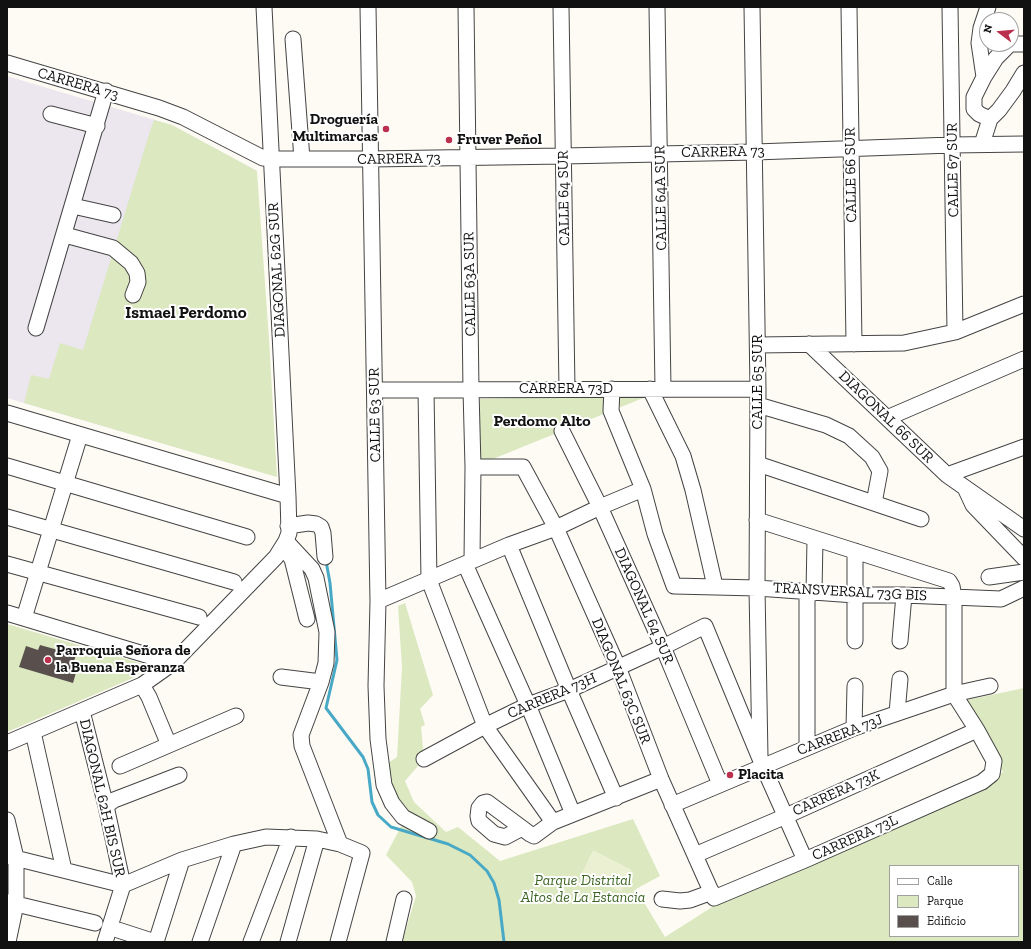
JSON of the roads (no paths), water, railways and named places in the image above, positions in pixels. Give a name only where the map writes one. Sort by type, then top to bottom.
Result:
[{"type":"street","name":"DIAGONAL 62G SUR","points":[[264,7],[288,496],[286,537]]},
{"type":"street","name":"CALLE 63 SUR","points":[[368,7],[378,601],[376,686],[378,739],[384,785],[392,803],[403,817],[429,831]]},
{"type":"street","name":"CALLE 63A SUR","points":[[466,7],[473,467],[468,563]]},
{"type":"street","name":"CALLE 64 SUR","points":[[561,7],[567,390]]},
{"type":"street","name":"CALLE 64A SUR","points":[[657,7],[660,154],[657,389]]},
{"type":"street","name":"CALLE 65 SUR","points":[[752,7],[758,345],[757,588],[762,762]]},
{"type":"street","name":"CALLE 66 SUR","points":[[849,7],[854,344]]},
{"type":"street","name":"CALLE 67 SUR","points":[[950,7],[955,332]]},
{"type":"street","points":[[984,77],[979,43],[981,28],[988,7]]},
{"type":"street","points":[[293,39],[302,159]]},
{"type":"street","points":[[990,119],[979,114],[974,109],[974,97],[984,77],[996,58],[1002,52]]},
{"type":"street","name":"CARRERA 73","points":[[7,63],[106,91],[171,112],[263,158],[272,160],[370,160],[755,152],[982,144],[1024,144]]},
{"type":"street","points":[[982,144],[990,119],[999,110],[1024,73]]},
{"type":"street","points":[[36,328],[65,235],[106,91]]},
{"type":"street","points":[[51,114],[96,126]]},
{"type":"street","points":[[73,206],[113,215]]},
{"type":"street","points":[[65,235],[113,248],[131,263],[137,273],[138,282],[133,295]]},
{"type":"street","points":[[758,345],[904,343],[955,332],[1023,306]]},
{"type":"street","name":"DIAGONAL 66 SUR","points":[[809,344],[947,475],[1024,529]]},
{"type":"street","points":[[887,418],[1024,359]]},
{"type":"street","points":[[378,601],[509,545],[556,528],[643,489],[611,411],[612,389]]},
{"type":"street","points":[[657,389],[685,463],[693,490],[714,586]]},
{"type":"street","name":"CARRERA 73D","points":[[374,390],[758,389]]},
{"type":"street","points":[[426,390],[429,580],[485,726],[553,822]]},
{"type":"street","points":[[758,405],[826,425],[849,436],[872,457],[880,471],[874,503]]},
{"type":"street","points":[[7,413],[288,496]]},
{"type":"street","name":"DIAGONAL 64 SUR","points":[[562,431],[600,507],[663,647],[720,784]]},
{"type":"street","points":[[24,618],[80,435]]},
{"type":"street","points":[[947,475],[1024,447]]},
{"type":"street","points":[[758,464],[921,519]]},
{"type":"street","points":[[7,466],[247,537]]},
{"type":"street","name":"DIAGONAL 63C SUR","points":[[473,467],[523,466],[556,528],[618,667],[661,779],[713,895]]},
{"type":"street","points":[[965,487],[968,497],[973,504],[1024,558]]},
{"type":"street","name":"TRANSVERSAL 73G BIS","points":[[643,489],[656,534],[674,586],[757,588],[855,596],[904,595],[1001,599],[1024,588]]},
{"type":"street","points":[[7,517],[234,582]]},
{"type":"street","points":[[757,520],[949,581],[952,586],[954,597],[954,694],[977,730]]},
{"type":"street","points":[[7,743],[142,685],[173,663],[276,557],[286,537],[308,523],[316,524],[321,527],[325,557]]},
{"type":"street","points":[[286,537],[307,618]]},
{"type":"street","points":[[286,537],[312,569],[316,578],[327,632],[326,663],[321,682],[301,735],[302,746],[340,844]]},
{"type":"street","points":[[806,748],[811,593],[815,539]]},
{"type":"street","points":[[509,545],[569,690],[616,798]]},
{"type":"street","points":[[855,552],[855,641]]},
{"type":"street","points":[[468,563],[573,814]]},
{"type":"street","points":[[7,564],[199,617]]},
{"type":"street","points":[[988,577],[1024,572]]},
{"type":"street","points":[[900,641],[904,595]]},
{"type":"street","points":[[7,613],[173,663]]},
{"type":"street","name":"CARRERA 73H","points":[[424,759],[528,705],[569,690],[705,626],[762,762]]},
{"type":"street","points":[[280,677],[321,682]]},
{"type":"street","points":[[897,713],[900,679]]},
{"type":"street","points":[[142,685],[149,697],[169,745]]},
{"type":"street","points":[[854,728],[855,686]]},
{"type":"street","name":"CARRERA 73J","points":[[672,805],[720,784],[762,762],[806,748],[854,728],[954,694],[990,686]]},
{"type":"street","name":"DIAGONAL 62H BIS SUR","points":[[82,711],[106,806],[123,885]]},
{"type":"street","points":[[120,766],[236,716]]},
{"type":"street","name":"CARRERA 73L","points":[[662,899],[680,901],[713,895],[805,860],[982,782],[992,774],[994,761],[977,730]]},
{"type":"street","name":"CARRERA 73K","points":[[695,856],[977,730]]},
{"type":"street","points":[[33,732],[64,870]]},
{"type":"street","points":[[762,762],[805,860]]},
{"type":"street","points":[[106,806],[114,800],[179,775]]},
{"type":"street","points":[[522,828],[534,836],[553,822],[661,779]]},
{"type":"street","points":[[7,820],[12,857],[12,903],[8,942]]},
{"type":"street","points":[[12,857],[123,885],[182,860],[234,844],[266,837],[317,839],[340,844],[362,853],[338,942]]},
{"type":"street","points":[[251,942],[291,837]]},
{"type":"street","points":[[288,942],[317,839]]},
{"type":"street","points":[[200,942],[234,844]]},
{"type":"street","points":[[118,930],[156,942],[182,860]]},
{"type":"street","points":[[105,942],[123,885]]},
{"type":"street","points":[[394,942],[404,899]]},
{"type":"street","points":[[12,903],[95,923]]},
{"type":"waterway","points":[[326,561],[330,583],[337,660],[326,708],[363,757],[368,769],[372,802],[378,815],[391,827],[448,844],[470,855],[487,871],[494,883],[499,900],[504,942]]},
{"type":"place","name":"Droguería Multimarcas","points":[[386,129]]},
{"type":"place","name":"Fruver Peñol","points":[[449,140]]},
{"type":"place","name":"Parroquia Señora de la Buena Esperanza","points":[[48,660]]},
{"type":"place","name":"Placita","points":[[730,775]]},
{"type":"district","name":"Ismael Perdomo","points":[[186,313]]},
{"type":"district","name":"Perdomo Alto","points":[[542,421]]},
{"type":"park label","name":"Parque Distrital Altos de La Estancia","points":[[583,890]]}]
